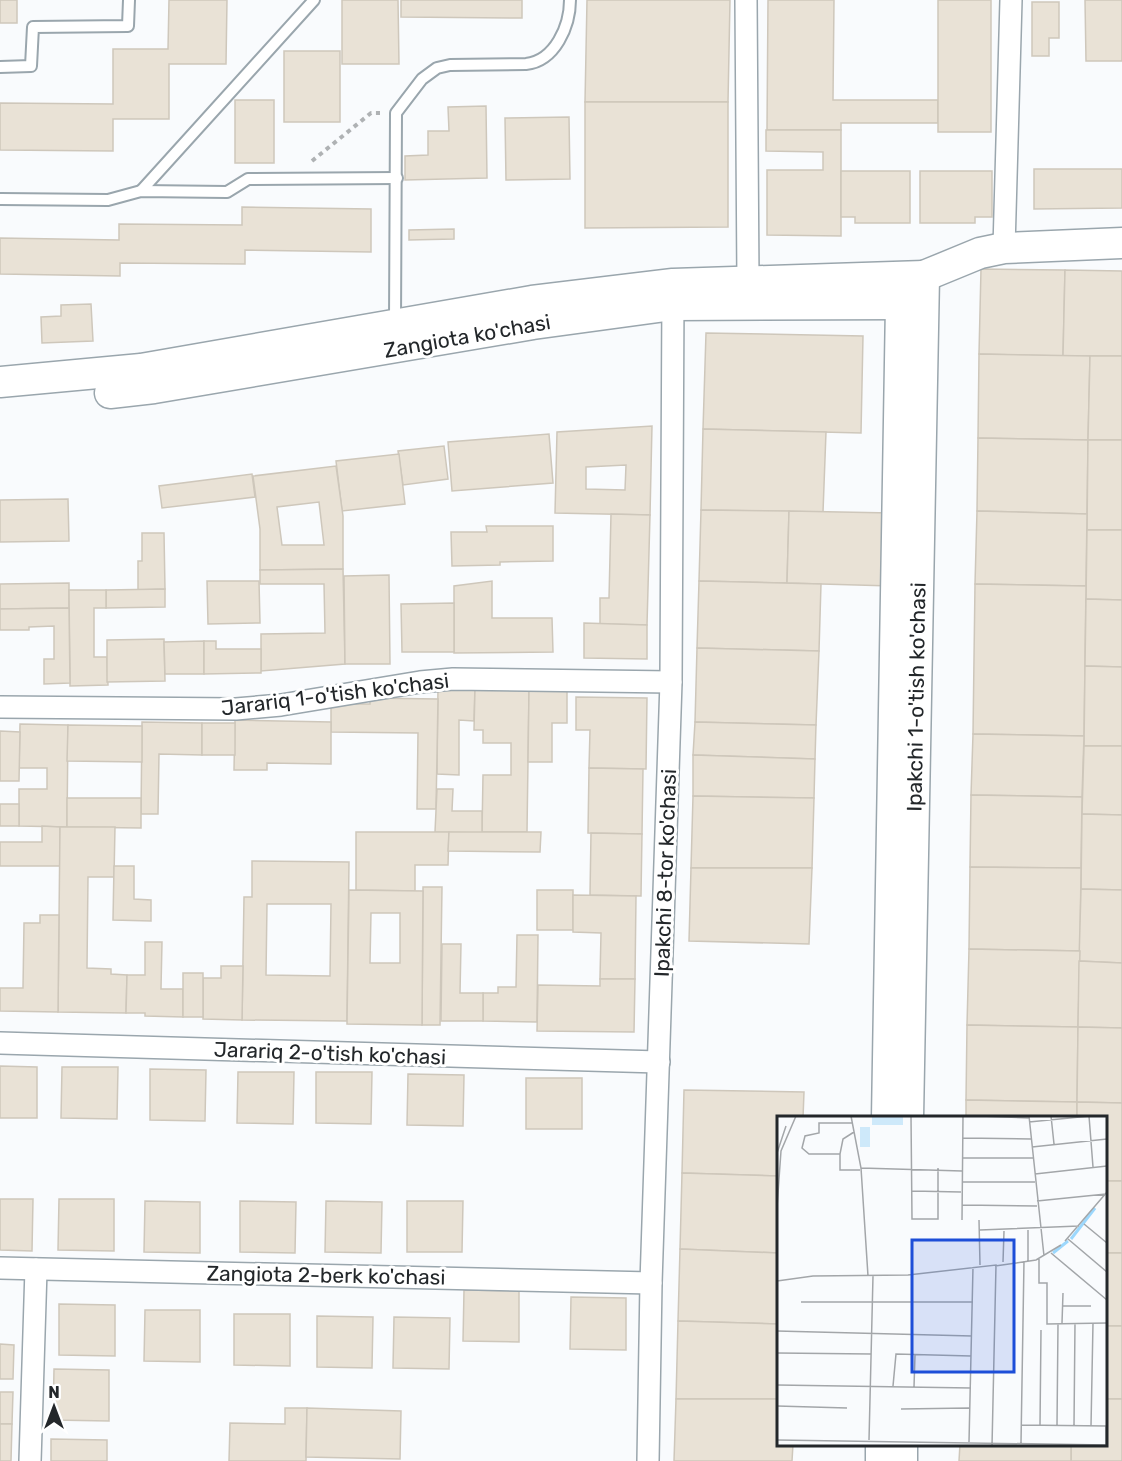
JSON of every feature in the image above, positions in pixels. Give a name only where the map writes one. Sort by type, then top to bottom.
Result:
[{"type":"main road","name":"Zangiota ko'chasi","points":[[673,294],[748,282],[924,276],[980,253],[1004,248],[1122,243]]},
{"type":"main road","name":"Zangiota ko'chasi","points":[[0,403],[154,388],[395,336],[532,301],[673,294],[901,304],[924,276]]},
{"type":"main road","name":"Ipakchi 1-o'tish ko'chasi","points":[[908,1116],[924,276]]},
{"type":"main road","name":"Ipakchi 1-o'tish ko'chasi","points":[[887,1116],[901,304]]},
{"type":"main road","name":"Zangiota ko'chasi","points":[[0,382],[141,369],[395,336]]},
{"type":"street","points":[[746,0],[748,282]]},
{"type":"street","points":[[1004,248],[1011,0]]},
{"type":"street","name":"Ipakchi 8-tor ko'chasi","points":[[648,1461],[651,1283],[671,682],[673,294]]},
{"type":"street","name":"Jarariq 1-o'tish ko'chasi","points":[[0,707],[236,709],[281,705],[420,682],[453,679],[671,682]]},
{"type":"street","name":"Jarariq 2-o'tish ko'chasi","points":[[0,1043],[659,1062]]},
{"type":"street","name":"Zangiota 2-berk ko'chasi","points":[[0,1268],[651,1283]]},
{"type":"street","points":[[30,1461],[36,1269]]},
{"type":"lane","points":[[0,67],[31,66],[33,27],[128,26],[129,0]]},
{"type":"lane","points":[[141,191],[314,0]]},
{"type":"lane","points":[[395,336],[396,113],[422,78],[437,68],[450,65],[526,64],[537,63],[544,59],[568,22],[570,0]]},
{"type":"lane","points":[[0,199],[108,200],[141,191],[227,192],[248,179],[397,178]]},
{"type":"path","points":[[291,179],[370,113],[396,113]]},
{"type":"building","points":[[0,0],[17,0],[17,23],[0,23]]},
{"type":"building","points":[[169,0],[227,0],[226,64],[169,64],[169,119],[113,119],[113,151],[0,150],[0,103],[113,104],[113,49],[168,49]]},
{"type":"building","points":[[342,0],[398,0],[399,64],[342,64]]},
{"type":"building","points":[[401,0],[522,0],[522,18],[401,17]]},
{"type":"building","points":[[587,0],[730,0],[728,102],[585,102]]},
{"type":"building","points":[[768,0],[834,0],[833,100],[938,100],[938,123],[841,123],[841,130],[767,130]]},
{"type":"building","points":[[938,0],[991,0],[991,132],[938,132]]},
{"type":"building","points":[[1085,0],[1122,0],[1122,61],[1086,61]]},
{"type":"building","points":[[1032,2],[1059,2],[1059,38],[1049,38],[1049,56],[1032,56]]},
{"type":"building","points":[[284,51],[340,51],[340,122],[284,122]]},
{"type":"building","points":[[235,100],[274,100],[274,163],[235,163]]},
{"type":"building","points":[[585,102],[728,102],[728,227],[585,228]]},
{"type":"building","points":[[486,106],[487,178],[405,180],[405,156],[428,155],[428,131],[449,131],[448,107]]},
{"type":"building","points":[[569,117],[570,179],[506,180],[505,118]]},
{"type":"building","points":[[766,130],[841,130],[841,236],[767,235],[767,170],[823,170],[823,152],[766,151]]},
{"type":"building","points":[[1034,169],[1122,169],[1122,208],[1034,209]]},
{"type":"building","points":[[841,171],[910,171],[910,223],[855,223],[855,217],[841,217]]},
{"type":"building","points":[[920,171],[992,171],[992,217],[975,217],[975,223],[920,223]]},
{"type":"building","points":[[242,207],[371,209],[371,252],[245,250],[245,264],[120,263],[120,276],[0,274],[0,238],[119,240],[119,224],[242,225]]},
{"type":"building","points":[[454,229],[454,239],[409,240],[409,230]]},
{"type":"building","points":[[981,269],[1065,270],[1063,356],[979,354]]},
{"type":"building","points":[[1065,270],[1122,271],[1122,356],[1063,356]]},
{"type":"building","points":[[91,304],[93,341],[42,343],[41,317],[61,316],[61,305]]},
{"type":"building","points":[[706,333],[863,336],[861,433],[703,429]]},
{"type":"building","points":[[979,354],[1090,356],[1088,440],[978,438]]},
{"type":"building","points":[[1090,356],[1122,356],[1122,440],[1088,440]]},
{"type":"building","points":[[652,426],[650,515],[555,513],[557,432]],"holes":[[[626,465],[625,490],[586,489],[586,467]]]},
{"type":"building","points":[[703,429],[826,432],[823,512],[701,510]]},
{"type":"building","points":[[549,434],[553,483],[452,491],[448,442]]},
{"type":"building","points":[[978,438],[1088,440],[1087,514],[977,511]]},
{"type":"building","points":[[1088,440],[1122,440],[1122,530],[1087,530]]},
{"type":"building","points":[[444,446],[448,479],[403,485],[398,451]]},
{"type":"building","points":[[399,454],[405,504],[342,511],[336,461]]},
{"type":"building","points":[[336,466],[343,516],[343,569],[260,570],[260,529],[253,476]],"holes":[[[319,502],[324,545],[282,545],[277,507]]]},
{"type":"building","points":[[252,474],[255,497],[162,508],[159,486]]},
{"type":"building","points":[[68,499],[69,541],[0,542],[0,500]]},
{"type":"building","points":[[701,510],[789,511],[787,583],[699,581]]},
{"type":"building","points":[[789,511],[891,513],[891,586],[787,583]]},
{"type":"building","points":[[977,511],[1087,514],[1086,586],[975,584]]},
{"type":"building","points":[[611,514],[650,515],[647,625],[600,624],[600,598],[609,598]]},
{"type":"building","points":[[486,526],[553,526],[553,561],[452,566],[451,532],[487,532]]},
{"type":"building","points":[[1087,530],[1122,530],[1122,600],[1086,599]]},
{"type":"building","points":[[142,533],[164,533],[165,589],[138,590],[138,561],[142,561]]},
{"type":"building","points":[[343,569],[345,664],[261,671],[261,634],[325,633],[324,584],[260,584],[260,570]]},
{"type":"building","points":[[389,575],[390,664],[345,664],[344,576]]},
{"type":"building","points":[[207,581],[259,581],[260,623],[208,624]]},
{"type":"building","points":[[492,581],[492,618],[552,618],[553,652],[454,653],[454,586]]},
{"type":"building","points":[[699,581],[821,584],[819,651],[697,648]]},
{"type":"building","points":[[69,583],[69,608],[0,609],[0,584]]},
{"type":"building","points":[[975,584],[1086,586],[1084,736],[973,734]]},
{"type":"building","points":[[165,589],[165,607],[106,608],[106,590]]},
{"type":"building","points":[[69,590],[106,590],[106,608],[94,608],[94,657],[107,657],[108,685],[70,686]]},
{"type":"building","points":[[1086,599],[1122,600],[1122,667],[1085,666]]},
{"type":"building","points":[[454,603],[454,652],[402,652],[401,604]]},
{"type":"building","points":[[69,608],[70,683],[44,684],[44,659],[54,659],[54,626],[29,627],[29,630],[0,630],[0,609]]},
{"type":"building","points":[[584,623],[647,625],[647,659],[584,658]]},
{"type":"building","points":[[164,639],[165,681],[107,682],[107,640]]},
{"type":"building","points":[[204,641],[204,674],[165,674],[164,642]]},
{"type":"building","points":[[204,641],[216,641],[216,649],[261,649],[261,673],[204,674]]},
{"type":"building","points":[[697,648],[819,651],[816,725],[695,722]]},
{"type":"building","points":[[1085,666],[1122,667],[1122,746],[1084,746]]},
{"type":"building","points":[[438,686],[475,686],[474,721],[459,720],[459,775],[437,774]]},
{"type":"building","points":[[475,689],[529,690],[527,832],[482,832],[483,775],[511,775],[511,743],[483,743],[483,730],[474,730]]},
{"type":"building","points":[[529,690],[567,690],[567,723],[552,723],[552,762],[528,762]]},
{"type":"building","points":[[576,697],[647,698],[646,769],[589,768],[590,730],[576,730]]},
{"type":"building","points":[[370,698],[438,699],[436,809],[417,809],[418,733],[331,732],[331,704],[370,704]]},
{"type":"building","points":[[235,720],[331,722],[331,764],[267,763],[267,770],[234,770]]},
{"type":"building","points":[[142,722],[202,723],[202,755],[159,754],[158,814],[141,814]]},
{"type":"building","points":[[695,722],[816,725],[815,759],[693,755]]},
{"type":"building","points":[[202,723],[235,723],[235,755],[202,755]]},
{"type":"building","points":[[20,724],[68,725],[67,827],[19,826],[19,789],[47,789],[47,768],[19,768]]},
{"type":"building","points":[[68,725],[142,726],[142,762],[67,761]]},
{"type":"building","points":[[0,731],[20,732],[19,781],[0,781]]},
{"type":"building","points":[[973,734],[1084,736],[1082,797],[971,795]]},
{"type":"building","points":[[1084,746],[1122,746],[1122,815],[1082,814]]},
{"type":"building","points":[[693,755],[815,759],[814,798],[693,796]]},
{"type":"building","points":[[589,768],[643,769],[642,834],[588,833]]},
{"type":"building","points":[[437,789],[453,789],[452,811],[482,811],[482,833],[435,832]]},
{"type":"building","points":[[971,795],[1082,797],[1081,868],[970,867]]},
{"type":"building","points":[[693,796],[814,798],[812,868],[691,868]]},
{"type":"building","points":[[67,798],[141,798],[141,828],[67,827]]},
{"type":"building","points":[[0,804],[19,804],[19,826],[0,826]]},
{"type":"building","points":[[1082,814],[1122,815],[1122,890],[1081,889]]},
{"type":"building","points":[[42,826],[60,827],[60,866],[0,866],[0,842],[42,842]]},
{"type":"building","points":[[60,827],[115,827],[114,877],[88,877],[87,968],[111,969],[111,974],[127,975],[126,1013],[58,1012]]},
{"type":"building","points":[[356,832],[449,832],[448,865],[415,865],[415,891],[356,890]]},
{"type":"building","points":[[449,832],[541,832],[540,852],[448,851]]},
{"type":"building","points":[[591,833],[642,834],[641,896],[590,895]]},
{"type":"building","points":[[252,861],[349,862],[347,1021],[242,1020],[244,897],[252,897]],"holes":[[[267,904],[331,904],[330,976],[266,975]]]},
{"type":"building","points":[[114,866],[134,866],[134,899],[151,900],[151,921],[113,920]]},
{"type":"building","points":[[970,867],[1081,868],[1080,951],[969,949]]},
{"type":"building","points":[[691,868],[812,868],[809,944],[689,941]]},
{"type":"building","points":[[423,887],[442,887],[440,1025],[422,1025]]},
{"type":"building","points":[[1081,889],[1122,890],[1122,963],[1079,961]]},
{"type":"building","points":[[349,890],[423,891],[422,1025],[347,1024]],"holes":[[[371,913],[400,913],[400,963],[370,963]]]},
{"type":"building","points":[[537,890],[573,890],[573,930],[537,930]]},
{"type":"building","points":[[573,895],[636,896],[635,979],[600,979],[601,933],[573,932]]},
{"type":"building","points":[[40,915],[59,915],[58,1012],[0,1011],[0,988],[23,988],[24,923],[40,923]]},
{"type":"building","points":[[517,935],[538,935],[537,1022],[483,1021],[483,993],[498,993],[498,987],[516,987]]},
{"type":"building","points":[[145,942],[162,942],[161,989],[183,989],[183,1017],[126,1013],[127,975],[145,975]]},
{"type":"building","points":[[442,944],[461,944],[460,993],[483,993],[483,1021],[441,1021]]},
{"type":"building","points":[[969,949],[1080,951],[1078,1027],[967,1025]]},
{"type":"building","points":[[1079,961],[1122,963],[1122,1028],[1078,1027]]},
{"type":"building","points":[[221,966],[243,966],[242,1020],[203,1019],[203,978],[221,978]]},
{"type":"building","points":[[183,973],[203,973],[203,1017],[183,1017]]},
{"type":"building","points":[[600,979],[635,979],[634,1032],[537,1031],[538,985],[600,986]]},
{"type":"building","points":[[967,1025],[1078,1027],[1077,1102],[966,1100]]},
{"type":"building","points":[[1078,1027],[1122,1028],[1122,1103],[1077,1102]]},
{"type":"building","points":[[0,1066],[37,1067],[37,1118],[0,1118]]},
{"type":"building","points":[[62,1067],[118,1067],[117,1119],[61,1118]]},
{"type":"building","points":[[150,1069],[206,1070],[205,1121],[150,1120]]},
{"type":"building","points":[[238,1072],[294,1072],[293,1124],[237,1123]]},
{"type":"building","points":[[316,1072],[372,1072],[371,1124],[316,1123]]},
{"type":"building","points":[[408,1074],[464,1075],[463,1126],[407,1125]]},
{"type":"building","points":[[526,1078],[582,1078],[582,1129],[526,1129]]},
{"type":"building","points":[[684,1090],[804,1092],[803,1116],[777,1116],[777,1176],[682,1173]]},
{"type":"building","points":[[966,1100],[1077,1102],[1077,1116],[966,1116]]},
{"type":"building","points":[[1077,1102],[1122,1103],[1122,1181],[1107,1181],[1107,1116],[1077,1116]]},
{"type":"building","points":[[682,1173],[777,1176],[777,1253],[680,1249]]},
{"type":"building","points":[[1107,1181],[1122,1181],[1122,1253],[1107,1253]]},
{"type":"building","points":[[0,1199],[33,1199],[32,1251],[0,1250]]},
{"type":"building","points":[[59,1199],[114,1199],[114,1251],[58,1250]]},
{"type":"building","points":[[145,1201],[200,1202],[200,1253],[144,1252]]},
{"type":"building","points":[[240,1201],[296,1202],[295,1253],[240,1252]]},
{"type":"building","points":[[326,1201],[382,1202],[381,1253],[325,1252]]},
{"type":"building","points":[[407,1201],[463,1201],[462,1252],[407,1252]]},
{"type":"building","points":[[680,1249],[777,1253],[777,1324],[678,1321]]},
{"type":"building","points":[[1107,1253],[1122,1253],[1122,1326],[1107,1326]]},
{"type":"building","points":[[464,1290],[519,1291],[519,1342],[463,1341]]},
{"type":"building","points":[[571,1297],[626,1298],[626,1350],[570,1349]]},
{"type":"building","points":[[59,1304],[115,1305],[115,1356],[59,1355]]},
{"type":"building","points":[[145,1310],[200,1310],[200,1362],[144,1361]]},
{"type":"building","points":[[234,1314],[290,1314],[290,1366],[234,1365]]},
{"type":"building","points":[[317,1316],[373,1317],[372,1368],[317,1367]]},
{"type":"building","points":[[394,1317],[450,1318],[449,1369],[393,1368]]},
{"type":"building","points":[[678,1321],[777,1324],[777,1399],[676,1399]]},
{"type":"building","points":[[1107,1326],[1122,1326],[1122,1399],[1107,1399]]},
{"type":"building","points":[[0,1344],[14,1345],[13,1379],[0,1379]]},
{"type":"building","points":[[54,1369],[109,1370],[109,1421],[53,1420]]},
{"type":"building","points":[[0,1392],[13,1392],[12,1424],[0,1424]]},
{"type":"building","points":[[676,1399],[777,1399],[777,1446],[793,1446],[792,1461],[674,1461]]},
{"type":"building","points":[[1107,1399],[1122,1399],[1122,1461],[1071,1461],[1071,1446],[1107,1446]]},
{"type":"building","points":[[285,1408],[307,1408],[306,1461],[229,1461],[230,1423],[285,1424]]},
{"type":"building","points":[[307,1408],[401,1411],[400,1459],[306,1457]]},
{"type":"building","points":[[0,1424],[12,1424],[11,1461],[0,1461]]},
{"type":"building","points":[[51,1439],[107,1440],[107,1461],[51,1461]]},
{"type":"building","points":[[960,1446],[1071,1446],[1071,1461],[959,1461]]}]
